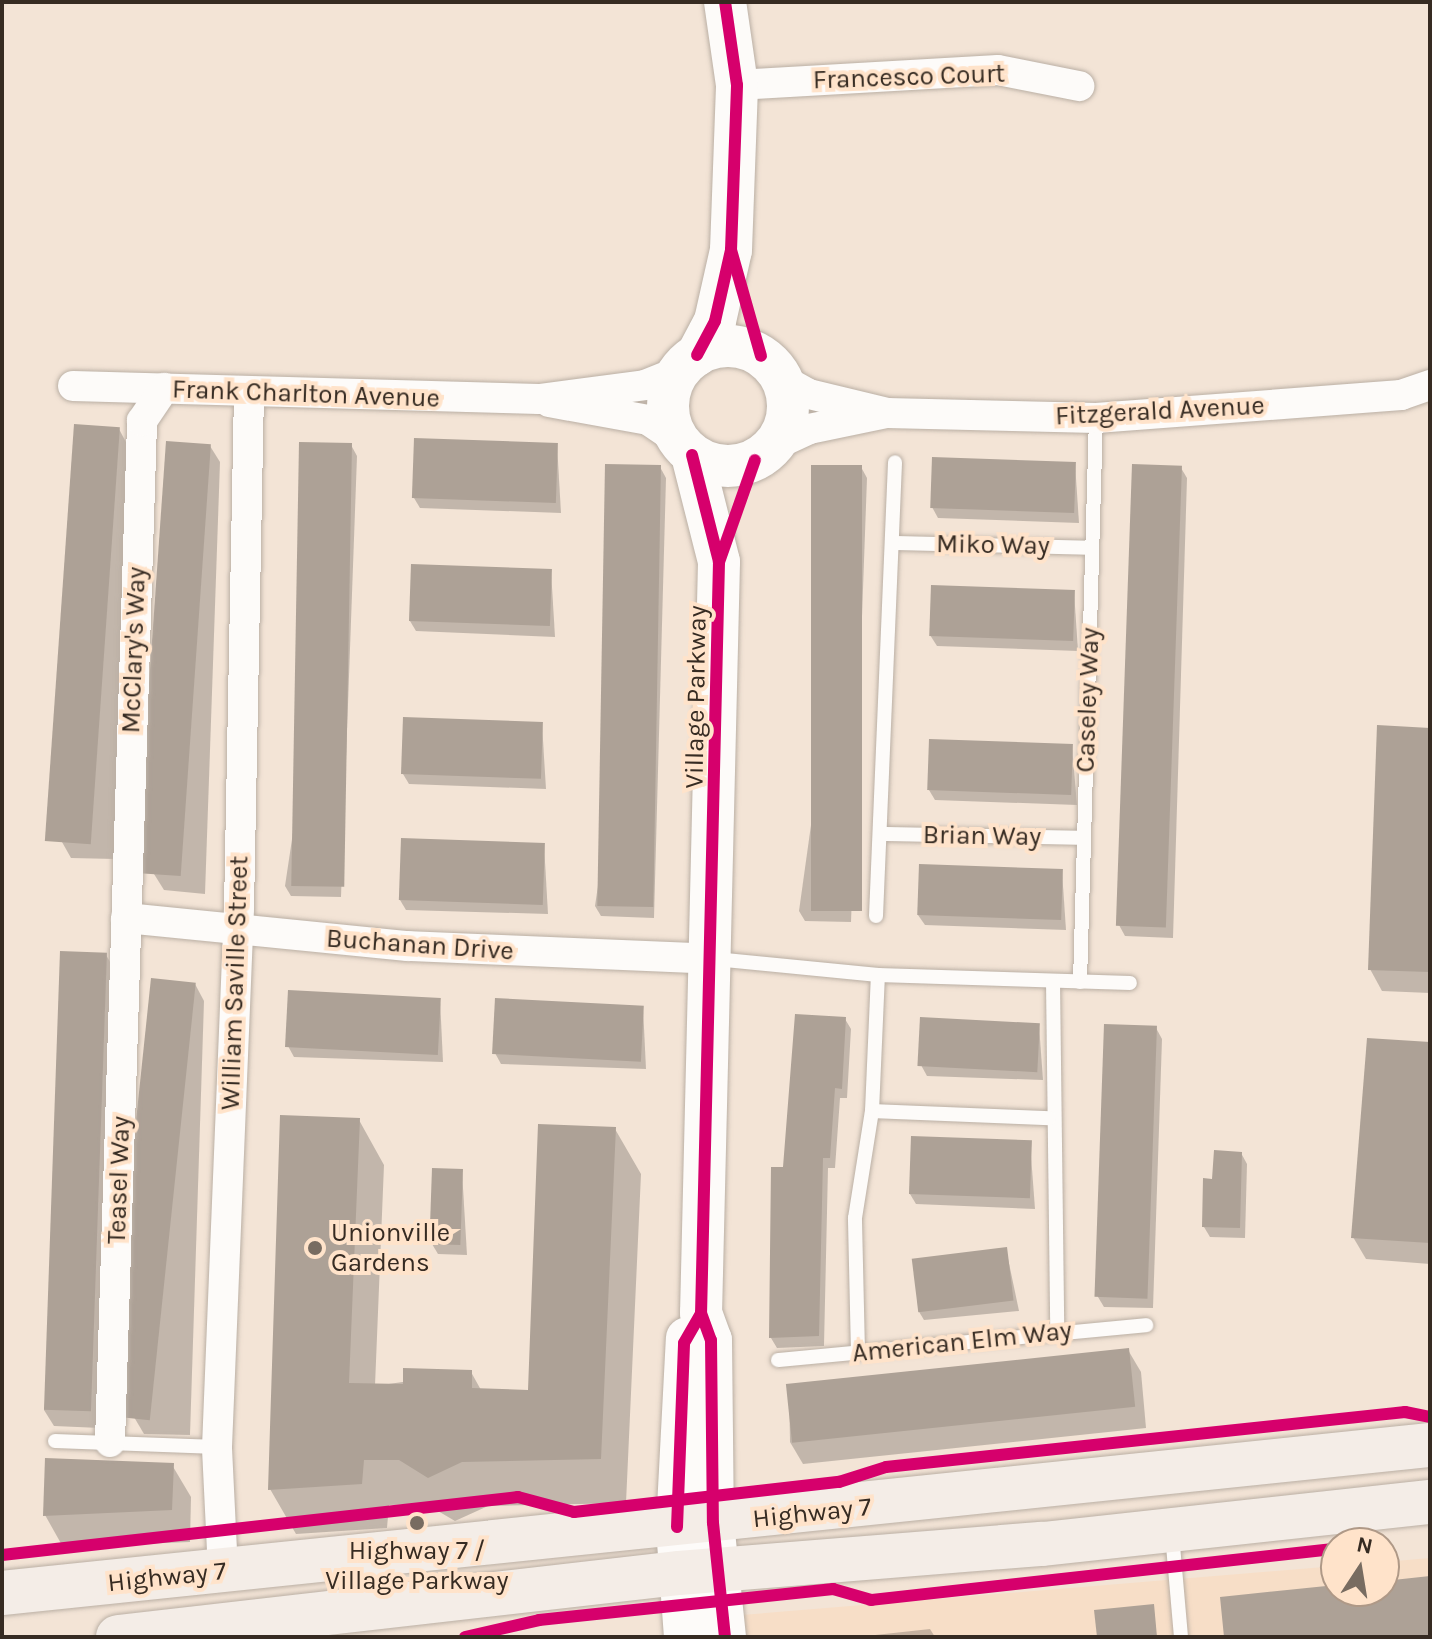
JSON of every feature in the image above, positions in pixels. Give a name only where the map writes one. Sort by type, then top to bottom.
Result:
[{"type":"main road","points":[[725,2],[737,85],[731,250],[715,321],[688,363],[668,407],[686,448],[723,466],[764,453],[788,414],[731,250]]},
{"type":"main road","points":[[688,363],[729,346],[771,368]]},
{"type":"main road","name":"Village Parkway","points":[[686,448],[719,562],[715,959],[701,1313],[711,1340],[695,1525],[721,1569],[725,1637]]},
{"type":"main road","name":"Village Parkway","points":[[719,562],[764,453]]},
{"type":"main road","name":"Highway 7","points":[[2,1593],[695,1525],[1430,1445]]},
{"type":"main road","name":"Highway 7","points":[[118,1637],[246,1630],[679,1573],[1172,1530],[1430,1502]]},
{"type":"main road","points":[[685,1637],[679,1573],[695,1525]]},
{"type":"street","name":"Francesco Court","points":[[737,85],[998,70],[1079,86]]},
{"type":"street","name":"Frank Charlton Avenue","points":[[73,386],[539,399],[645,385],[688,363]]},
{"type":"street","name":"Fitzgerald Avenue","points":[[771,368],[809,394],[887,413],[1096,418],[1387,397],[1430,385]]},
{"type":"street","name":"McClary's Way","points":[[126,918],[142,421],[164,388]]},
{"type":"street","name":"William Saville Street","points":[[223,1571],[217,1447],[237,933],[249,393]]},
{"type":"street","name":"Frank Charlton Avenue","points":[[539,399],[648,420],[686,448]]},
{"type":"street","name":"Fitzgerald Avenue","points":[[764,453],[809,429],[887,413]]},
{"type":"street","name":"Buchanan Drive","points":[[126,918],[237,933],[715,959]]},
{"type":"street","name":"Teasel Way","points":[[110,1442],[126,918]]},
{"type":"lane","name":"Caseley Way","points":[[1080,982],[1096,418]]},
{"type":"lane","points":[[876,916],[895,462]]},
{"type":"lane","name":"Miko Way","points":[[893,543],[1092,548]]},
{"type":"lane","name":"Brian Way","points":[[881,834],[1084,838]]},
{"type":"lane","points":[[715,959],[878,975],[1130,983]]},
{"type":"lane","points":[[858,1353],[855,1218],[872,1111],[878,975]]},
{"type":"lane","points":[[1053,981],[1049,1118],[1057,1330]]},
{"type":"lane","points":[[872,1111],[1049,1118]]},
{"type":"lane","name":"American Elm Way","points":[[778,1360],[1033,1340],[1057,1330],[1146,1325]]},
{"type":"lane","points":[[55,1441],[217,1447]]},
{"type":"lane","points":[[1172,1530],[1181,1637]]},
{"type":"shaded area","points":[[1430,1558],[1430,1637],[744,1637],[742,1615],[1320,1567],[1320,1607],[1400,1607],[1400,1561]]},
{"type":"building","points":[[74,424],[120,427],[91,844],[45,841]]},
{"type":"building","points":[[414,438],[558,443],[556,503],[412,498]]},
{"type":"building","points":[[166,441],[211,444],[181,876],[136,873]]},
{"type":"building","points":[[299,442],[352,443],[344,887],[291,886]]},
{"type":"building","points":[[932,457],[1076,462],[1074,513],[930,508]]},
{"type":"building","points":[[605,464],[661,465],[653,907],[597,906]]},
{"type":"building","points":[[1132,464],[1182,466],[1166,927],[1116,926]]},
{"type":"building","points":[[811,465],[862,465],[862,911],[811,911]]},
{"type":"building","points":[[411,564],[552,569],[550,626],[409,621]]},
{"type":"building","points":[[931,585],[1075,590],[1073,641],[929,636]]},
{"type":"building","points":[[403,717],[543,722],[541,779],[401,774]]},
{"type":"building","points":[[1377,725],[1430,728],[1430,972],[1368,970]]},
{"type":"building","points":[[929,739],[1073,744],[1071,795],[927,790]]},
{"type":"building","points":[[401,838],[545,843],[543,905],[399,900]]},
{"type":"building","points":[[919,864],[1063,869],[1061,920],[917,915]]},
{"type":"building","points":[[60,951],[107,953],[91,1411],[44,1410]]},
{"type":"building","points":[[151,978],[196,983],[150,1420],[105,1416]]},
{"type":"building","points":[[288,990],[441,998],[438,1055],[285,1047]]},
{"type":"building","points":[[495,998],[644,1006],[641,1062],[492,1054]]},
{"type":"building","points":[[795,1014],[846,1017],[842,1089],[835,1088],[830,1158],[823,1158],[819,1336],[769,1338],[771,1167],[783,1167]]},
{"type":"building","points":[[920,1017],[1040,1023],[1037,1072],[917,1066]]},
{"type":"building","points":[[1104,1024],[1157,1026],[1147,1299],[1094,1297]]},
{"type":"building","points":[[1367,1038],[1430,1042],[1430,1243],[1351,1238]]},
{"type":"building","name":"Unionville Gardens","points":[[280,1115],[360,1118],[349,1383],[403,1384],[403,1368],[472,1370],[472,1388],[528,1390],[538,1124],[616,1127],[601,1459],[462,1462],[428,1478],[399,1460],[364,1460],[362,1484],[268,1490]]},
{"type":"building","points":[[911,1136],[1032,1140],[1030,1198],[909,1194]]},
{"type":"building","points":[[1214,1150],[1242,1152],[1240,1228],[1202,1227],[1203,1178],[1212,1179]]},
{"type":"building","points":[[432,1168],[463,1169],[460,1245],[429,1244]]},
{"type":"building","points":[[1007,1247],[1014,1301],[918,1312],[912,1259]]},
{"type":"building","points":[[1129,1348],[1135,1407],[792,1443],[786,1384]]},
{"type":"building","points":[[45,1458],[174,1463],[172,1510],[43,1516]]},
{"type":"building","points":[[1430,1576],[1430,1637],[1224,1637],[1220,1597],[1320,1587],[1320,1607],[1400,1607],[1400,1579]]},
{"type":"building","points":[[1154,1604],[1157,1637],[1097,1637],[1094,1610]]},
{"type":"cycle path","points":[[697,355],[715,321],[731,250],[737,85],[725,2]]},
{"type":"cycle path","points":[[731,250],[761,356]]},
{"type":"cycle path","points":[[692,455],[719,562],[701,1313],[711,1340],[713,1523],[725,1637]]},
{"type":"cycle path","points":[[719,562],[755,460]]},
{"type":"cycle path","points":[[677,1527],[684,1343],[701,1313]]},
{"type":"cycle path","points":[[2,1555],[518,1497],[574,1512],[839,1482],[886,1467],[1405,1412],[1430,1417]]},
{"type":"cycle path","points":[[465,1637],[539,1620],[833,1589],[871,1600],[1320,1551]]},
{"type":"place","name":"Unionville Gardens","points":[[315,1248]]},
{"type":"place","name":"Highway 7 / Village Parkway","points":[[417,1523]]}]
